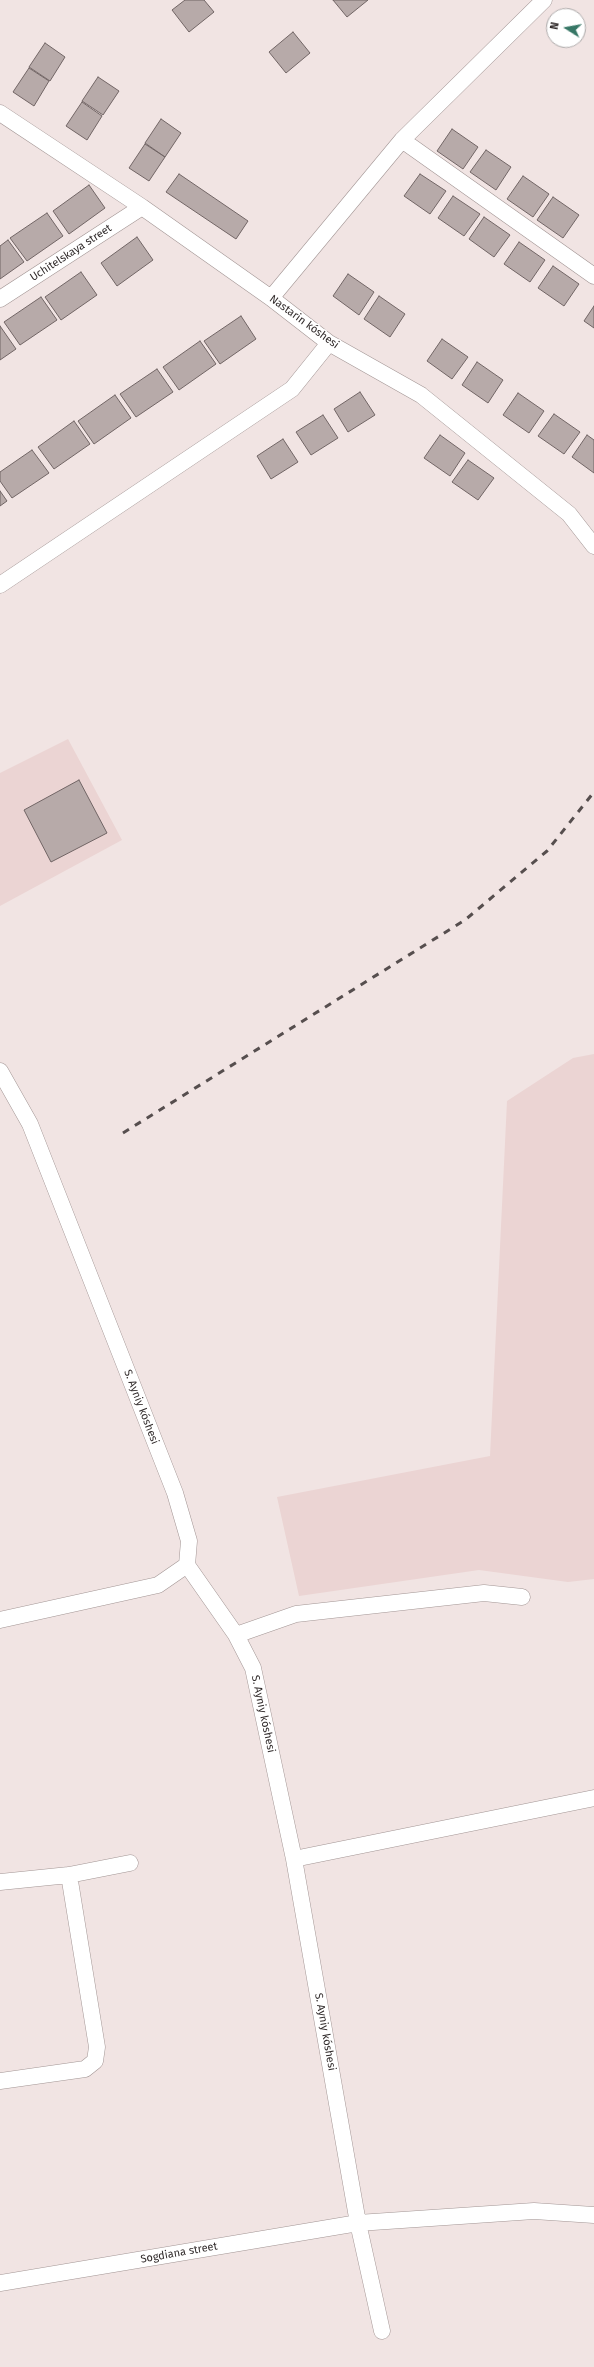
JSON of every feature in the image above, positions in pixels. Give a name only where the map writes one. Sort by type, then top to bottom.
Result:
[{"type":"street","points":[[271,298],[402,140],[544,0]]},
{"type":"street","name":"Nastarin kóshesi","points":[[0,113],[142,207],[271,298],[328,343],[422,395],[569,514],[594,546]]},
{"type":"street","points":[[402,140],[594,276]]},
{"type":"street","name":"Uchitelskaya street","points":[[0,299],[142,207]]},
{"type":"street","points":[[0,585],[292,389],[328,343]]},
{"type":"street","name":"S. Ayniy kóshesi","points":[[0,1071],[30,1124],[175,1493],[188,1541],[187,1565],[236,1636],[253,1668],[294,1859],[358,2223],[382,2331]]},
{"type":"street","points":[[0,1620],[158,1585],[187,1565]]},
{"type":"street","points":[[236,1636],[296,1614],[484,1593],[522,1597]]},
{"type":"street","points":[[294,1859],[594,1798]]},
{"type":"street","points":[[0,1882],[69,1875],[130,1862]]},
{"type":"street","points":[[0,2081],[85,2069],[95,2061],[97,2047],[69,1875]]},
{"type":"street","name":"Sogdiana street","points":[[0,2283],[358,2223],[534,2211],[594,2214]]},
{"type":"shaded area","points":[[68,739],[122,840],[0,906],[0,773]]},
{"type":"shaded area","points":[[594,1054],[594,1579],[568,1582],[479,1570],[299,1596],[277,1497],[490,1456],[507,1101],[573,1058]]},
{"type":"building","points":[[185,0],[204,0],[214,12],[189,32],[172,10]]},
{"type":"building","points":[[333,0],[368,0],[347,17]]},
{"type":"building","points":[[293,32],[310,53],[286,73],[269,52]]},
{"type":"building","points":[[45,43],[65,57],[50,81],[29,67]]},
{"type":"building","points":[[29,68],[49,81],[34,106],[13,92]]},
{"type":"building","points":[[98,77],[119,91],[103,115],[82,101]]},
{"type":"building","points":[[82,102],[102,116],[87,140],[66,126]]},
{"type":"building","points":[[161,119],[181,133],[165,157],[145,143]]},
{"type":"building","points":[[452,129],[478,147],[463,169],[437,151]]},
{"type":"building","points":[[145,144],[165,157],[149,181],[129,168]]},
{"type":"building","points":[[486,150],[511,167],[496,190],[470,172]]},
{"type":"building","points":[[179,174],[248,221],[236,239],[166,192]]},
{"type":"building","points":[[420,174],[446,191],[430,214],[404,196]]},
{"type":"building","points":[[523,176],[549,194],[533,217],[507,199]]},
{"type":"building","points":[[89,185],[105,208],[69,234],[53,211]]},
{"type":"building","points":[[453,196],[480,214],[464,236],[438,218]]},
{"type":"building","points":[[553,197],[579,215],[563,238],[537,220]]},
{"type":"building","points":[[47,213],[63,236],[27,261],[10,238]]},
{"type":"building","points":[[484,217],[510,235],[494,257],[469,239]]},
{"type":"building","points":[[137,237],[153,260],[117,286],[101,263]]},
{"type":"building","points":[[8,240],[24,262],[0,279],[0,246]]},
{"type":"building","points":[[519,242],[545,260],[530,282],[504,264]]},
{"type":"building","points":[[553,266],[579,284],[564,306],[538,288]]},
{"type":"building","points":[[81,272],[97,295],[61,320],[45,297]]},
{"type":"building","points":[[348,274],[374,292],[359,315],[333,296]]},
{"type":"building","points":[[379,296],[405,314],[390,337],[364,319]]},
{"type":"building","points":[[41,297],[57,320],[20,345],[4,322]]},
{"type":"building","points":[[594,306],[594,328],[584,321]]},
{"type":"building","points":[[241,316],[256,339],[220,364],[204,341]]},
{"type":"building","points":[[0,326],[16,349],[0,360]]},
{"type":"building","points":[[442,339],[468,357],[452,379],[427,361]]},
{"type":"building","points":[[200,341],[216,364],[179,390],[163,367]]},
{"type":"building","points":[[477,362],[503,380],[488,403],[462,385]]},
{"type":"building","points":[[157,369],[173,392],[136,417],[120,394]]},
{"type":"building","points":[[360,392],[375,415],[348,432],[334,409]]},
{"type":"building","points":[[518,393],[544,411],[529,433],[503,415]]},
{"type":"building","points":[[115,395],[131,418],[94,444],[78,421]]},
{"type":"building","points":[[554,414],[580,432],[564,454],[538,436]]},
{"type":"building","points":[[323,415],[338,438],[311,455],[296,432]]},
{"type":"building","points":[[74,421],[90,444],[54,469],[38,447]]},
{"type":"building","points":[[440,435],[465,453],[450,476],[424,458]]},
{"type":"building","points":[[587,435],[594,440],[594,473],[572,457]]},
{"type":"building","points":[[283,439],[298,462],[271,479],[257,456]]},
{"type":"building","points":[[32,450],[49,473],[12,498],[0,481],[0,472]]},
{"type":"building","points":[[468,460],[494,478],[478,500],[452,482]]},
{"type":"building","points":[[0,491],[7,501],[0,506]]},
{"type":"building","points":[[79,780],[107,833],[51,862],[24,810]]},
{"type":"railway","points":[[123,1133],[465,920],[547,851],[594,792]]}]
